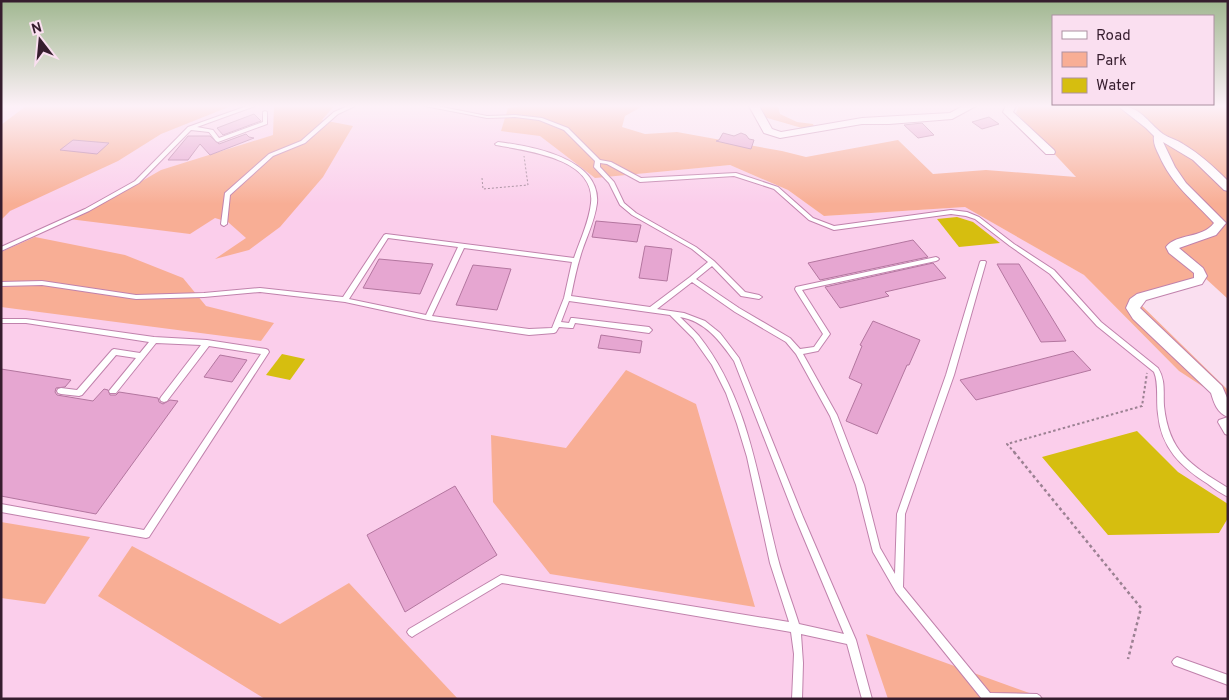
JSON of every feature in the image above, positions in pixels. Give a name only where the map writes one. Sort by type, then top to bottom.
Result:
[{"type":"street","points":[[1036,139],[1050,152]]},
{"type":"street","points":[[1158,139],[1173,176],[1220,223],[1212,233],[1172,247],[1199,271],[1201,276],[1198,280],[1142,297],[1135,302],[1133,308],[1138,316],[1217,390],[1222,404],[1228,411]]},
{"type":"street","points":[[1165,139],[1176,143],[1191,154],[1228,188]]},
{"type":"lane","points":[[1,249],[87,210],[137,182],[178,139]]},
{"type":"lane","points":[[224,224],[227,194],[271,155],[307,139]]},
{"type":"lane","points":[[576,139],[598,161],[609,163],[640,180],[729,173],[741,175],[776,188],[811,219],[834,228],[951,212],[967,214],[977,218],[1052,272],[1099,324],[1156,370],[1160,380],[1162,425],[1172,449],[1190,468],[1228,493]]},
{"type":"lane","points":[[1,284],[42,283],[136,297],[204,295],[260,290],[345,300],[428,318],[529,332],[554,330],[567,298],[576,260],[593,208],[594,195],[591,185],[576,169],[560,158],[523,148],[498,144]]},
{"type":"lane","points":[[598,161],[597,167],[611,182],[622,204],[634,214],[694,248],[712,262],[743,294],[759,298]]},
{"type":"lane","points":[[345,300],[386,236],[576,260]]},
{"type":"lane","points":[[428,318],[462,246]]},
{"type":"lane","points":[[798,352],[816,350],[827,334],[798,288],[936,259]]},
{"type":"lane","points":[[652,309],[712,262]]},
{"type":"lane","points":[[899,589],[901,514],[950,374],[982,262]]},
{"type":"lane","points":[[692,279],[737,310],[788,340],[798,352],[833,415],[860,485],[876,549],[899,589],[988,698],[1037,699]]},
{"type":"lane","points":[[567,298],[690,315],[710,327],[724,341],[737,360],[851,640],[866,699]]},
{"type":"lane","points":[[672,313],[684,323],[710,358],[736,406],[747,443],[775,566],[795,628],[798,645],[797,699]]},
{"type":"lane","points":[[1,320],[26,321],[154,340],[207,343],[266,352],[146,534],[1,508]]},
{"type":"lane","points":[[556,324],[570,326],[573,320],[649,330]]},
{"type":"lane","points":[[113,391],[154,340]]},
{"type":"lane","points":[[164,399],[207,343]]},
{"type":"lane","points":[[61,391],[79,393],[114,352],[141,356]]},
{"type":"lane","points":[[1228,420],[1222,422],[1228,432]]},
{"type":"lane","points":[[412,632],[501,579],[795,628],[851,640]]},
{"type":"lane","points":[[1177,662],[1228,680]]},
{"type":"path","points":[[482,178],[483,189],[528,184],[523,148]]},
{"type":"path","points":[[1128,659],[1141,608],[1007,444],[1142,406],[1146,370]]},
{"type":"shaded area","points":[[1,139],[560,139],[634,174],[730,165],[788,190],[824,216],[965,207],[1084,275],[1179,371],[1228,403],[1228,699],[1,699]]},
{"type":"green space","points":[[1,139],[154,139],[118,161],[10,211],[1,220]]},
{"type":"green space","points":[[261,139],[346,139],[323,177],[280,227],[249,250],[215,259],[246,238],[228,222],[215,218],[190,234],[69,219],[161,170]]},
{"type":"green space","points":[[543,139],[714,139],[806,157],[898,140],[933,174],[986,170],[1076,177],[1040,139],[1228,139],[1228,299],[1204,277],[1135,299],[1228,390],[1228,403],[1179,371],[1084,275],[965,207],[824,216],[788,190],[730,165],[595,178]]},
{"type":"green space","points":[[35,237],[125,255],[183,278],[206,306],[274,323],[261,341],[1,307],[1,252]]},
{"type":"green space","points":[[626,370],[696,404],[755,607],[550,574],[493,502],[491,435],[566,448]]},
{"type":"green space","points":[[1,522],[90,537],[45,604],[1,598]]},
{"type":"green space","points":[[132,546],[280,624],[349,583],[458,699],[265,699],[98,596]]},
{"type":"green space","points":[[866,634],[1046,699],[888,699]]},
{"type":"water","points":[[957,217],[973,222],[1000,243],[959,247],[937,219]]},
{"type":"water","points":[[282,354],[305,359],[290,380],[266,375]]},
{"type":"water","points":[[1137,431],[1178,472],[1228,504],[1228,518],[1219,533],[1108,535],[1042,457]]},
{"type":"building","points":[[186,139],[213,139],[219,144],[233,139],[252,139],[210,155],[200,144],[188,160],[168,160]]},
{"type":"building","points":[[73,140],[109,143],[97,154],[60,150]]},
{"type":"building","points":[[754,140],[751,149],[716,141]]},
{"type":"building","points":[[596,221],[641,225],[637,242],[592,237]]},
{"type":"building","points":[[913,240],[928,257],[820,280],[808,263]]},
{"type":"building","points":[[645,246],[672,249],[667,281],[639,278]]},
{"type":"building","points":[[379,259],[433,264],[420,294],[363,288]]},
{"type":"building","points":[[933,263],[946,278],[885,292],[889,296],[840,308],[825,287]]},
{"type":"building","points":[[997,264],[1019,264],[1066,341],[1041,342]]},
{"type":"building","points":[[473,265],[511,269],[497,310],[456,305]]},
{"type":"building","points":[[873,321],[920,340],[877,434],[846,421],[862,384],[849,378],[862,346],[860,345]]},
{"type":"building","points":[[601,335],[642,341],[640,353],[598,348]]},
{"type":"building","points":[[1073,351],[1091,370],[976,400],[960,380]]},
{"type":"building","points":[[220,355],[247,360],[232,382],[204,377]]},
{"type":"building","points":[[1,369],[71,380],[65,387],[56,388],[55,392],[57,395],[93,401],[104,389],[108,390],[110,395],[116,395],[119,392],[158,398],[159,402],[163,404],[170,400],[178,401],[96,514],[1,496]]},
{"type":"building","points":[[455,486],[497,555],[405,612],[367,535]]}]
